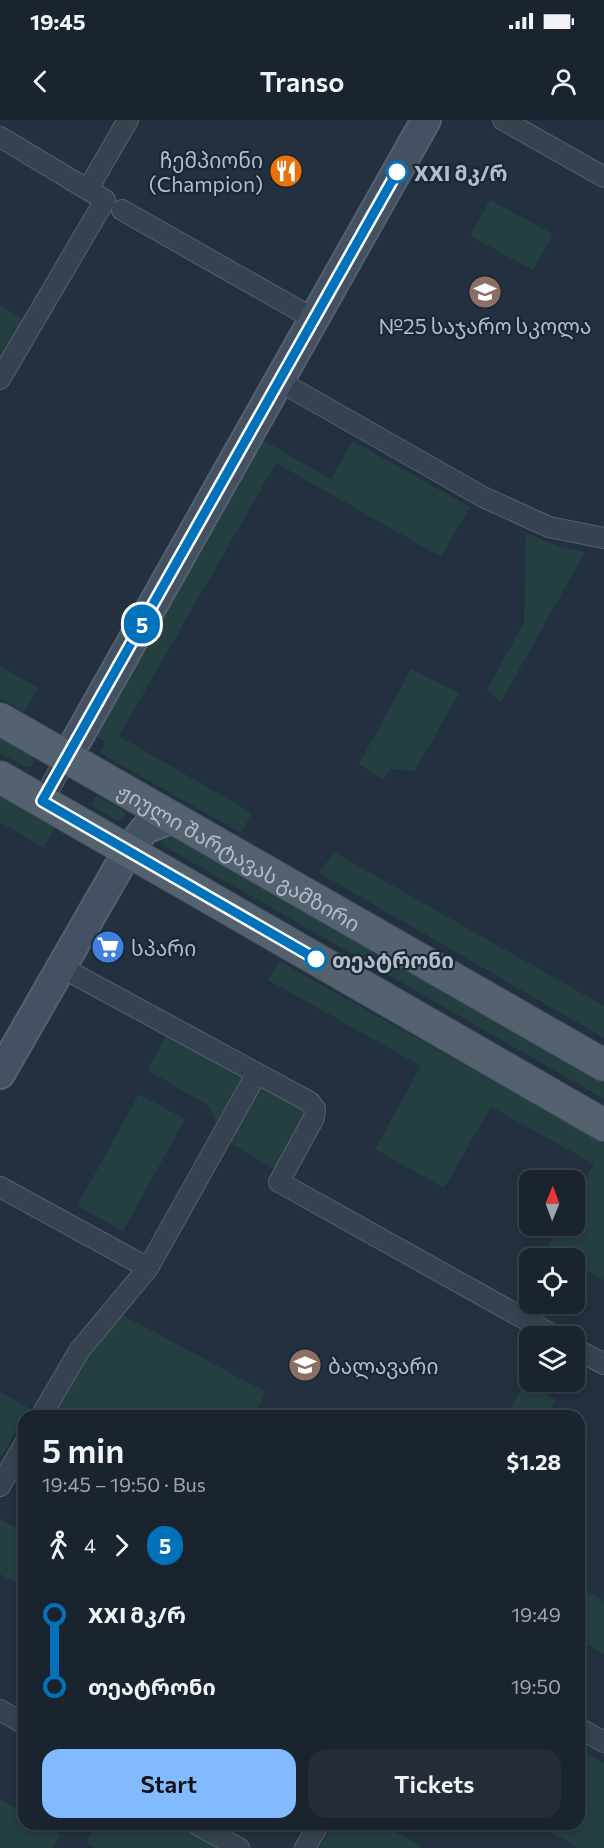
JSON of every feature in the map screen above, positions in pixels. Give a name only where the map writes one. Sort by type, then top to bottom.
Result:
[{"type":"main road","name":"ჟიული შარტავას გამზირი","points":[[0,719],[604,1065]]},
{"type":"main road","points":[[0,777],[604,1125]]},
{"type":"street","points":[[88,189],[128,120]]},
{"type":"street","points":[[42,801],[426,120]]},
{"type":"street","points":[[503,120],[604,177]]},
{"type":"street","points":[[0,137],[105,200],[0,379]]},
{"type":"street","points":[[122,210],[314,319]]},
{"type":"street","points":[[279,381],[483,497],[549,527],[604,538]]},
{"type":"street","points":[[127,792],[136,823],[128,851]]},
{"type":"street","points":[[0,1074],[128,851],[145,829],[173,818]]},
{"type":"street","points":[[61,967],[310,1102],[315,1109],[314,1118],[279,1182],[537,1326]]},
{"type":"street","points":[[45,1410],[79,1351],[148,1268],[257,1073]]},
{"type":"street","points":[[0,1187],[148,1268]]},
{"type":"street","points":[[585,1354],[604,1364]]},
{"type":"street","points":[[0,1486],[5,1465],[18,1451]]},
{"type":"street","points":[[0,1710],[18,1720]]},
{"type":"street","points":[[585,1731],[604,1742]]},
{"type":"street","points":[[206,1830],[238,1848]]},
{"type":"street","points":[[305,1848],[316,1830]]},
{"type":"green space","points":[[490,200],[553,234],[533,270],[470,236]]},
{"type":"green space","points":[[0,305],[26,321],[0,366]]},
{"type":"green space","points":[[261,439],[331,479],[353,441],[470,507],[441,557],[276,463],[119,736],[252,813],[241,833],[100,753],[105,742],[91,734]]},
{"type":"green space","points":[[526,533],[558,546],[585,552],[501,702],[487,690],[524,622]]},
{"type":"green space","points":[[0,666],[38,688],[24,712],[0,698]]},
{"type":"green space","points":[[411,669],[459,693],[415,771],[390,769],[384,780],[359,764]]},
{"type":"green space","points":[[0,738],[31,756],[34,760],[32,767],[25,767],[0,753]]},
{"type":"green space","points":[[0,795],[56,827],[44,848],[0,822]]},
{"type":"green space","points":[[96,795],[123,810],[124,819],[117,820],[91,805]]},
{"type":"green space","points":[[168,835],[604,1084],[604,1099],[164,846],[162,839]]},
{"type":"green space","points":[[334,852],[604,1006],[604,1038],[319,873]]},
{"type":"green space","points":[[279,961],[604,1143],[604,1280],[585,1270],[585,1248],[547,1248],[554,1236],[585,1236],[585,1181],[594,1164],[491,1107],[444,1188],[375,1149],[421,1066],[268,980]]},
{"type":"green space","points":[[169,1031],[300,1102],[305,1116],[275,1170],[222,1138],[209,1106],[147,1070]]},
{"type":"green space","points":[[139,1094],[185,1119],[123,1231],[77,1206]]},
{"type":"green space","points":[[119,1313],[266,1392],[257,1410],[53,1410],[85,1352]]},
{"type":"green space","points":[[0,1392],[29,1408],[18,1410],[18,1428],[2,1456],[0,1455]]},
{"type":"green space","points":[[519,1392],[542,1392],[556,1400],[550,1410],[509,1410]]},
{"type":"green space","points":[[0,1519],[18,1529],[18,1584],[0,1574]]},
{"type":"green space","points":[[585,1591],[604,1601],[604,1654],[585,1643]]},
{"type":"green space","points":[[585,1752],[604,1763],[604,1848],[578,1848],[547,1830],[585,1830]]},
{"type":"green space","points":[[0,1799],[18,1810],[18,1830],[54,1830],[61,1834],[53,1848],[0,1848]]},
{"type":"green space","points":[[92,1830],[194,1830],[219,1844],[217,1848],[95,1848],[86,1842]]},
{"type":"green space","points":[[330,1830],[392,1830],[423,1848],[319,1848]]},
{"type":"bus line","name":"5","points":[[316,959],[42,801],[397,172]]},
{"type":"place","name":"ჩემპიონი (Champion)","points":[[286,171]]},
{"type":"place","name":"XXI მკ/რ","points":[[397,172]]},
{"type":"place","name":"№25 საჯარო სკოლა","points":[[485,292]]},
{"type":"place","name":"სპარი","points":[[108,947]]},
{"type":"place","name":"თეატრონი","points":[[316,959]]},
{"type":"place","name":"ბალავარი","points":[[305,1365]]}]
